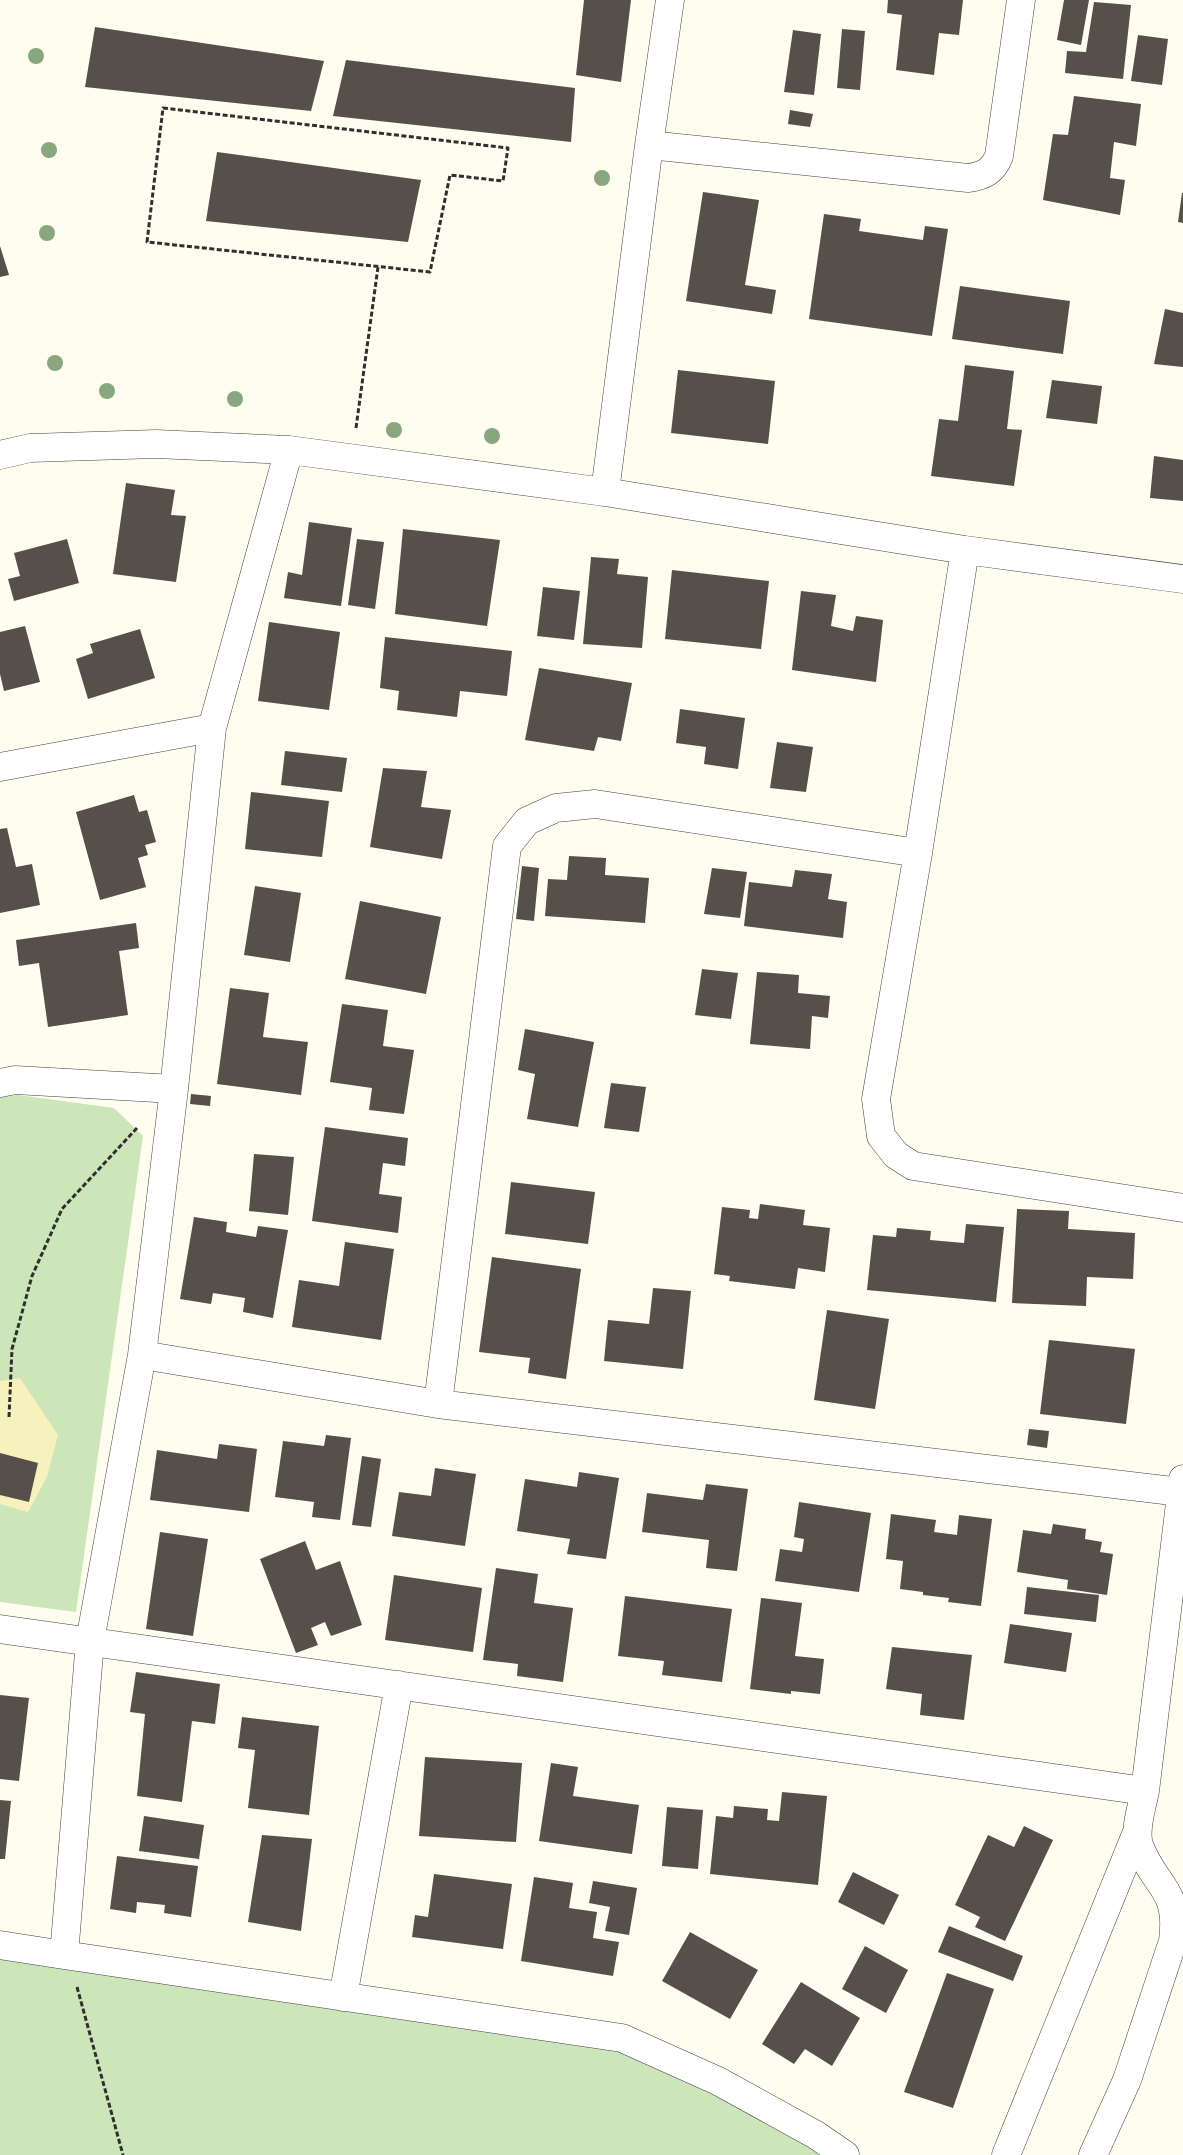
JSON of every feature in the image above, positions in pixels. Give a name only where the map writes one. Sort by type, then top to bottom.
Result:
[{"type":"street","points":[[605,492],[649,145],[670,0]]},
{"type":"street","points":[[649,145],[968,178],[986,174],[992,169],[999,156],[1021,0]]},
{"type":"street","points":[[0,455],[30,448],[156,444],[289,450],[605,492],[965,550],[1183,579]]},
{"type":"street","points":[[70,1956],[90,1641],[142,1355],[174,1089],[212,728],[289,450]]},
{"type":"street","points":[[965,550],[918,852],[876,1099],[880,1136],[896,1156],[913,1166],[1183,1208]]},
{"type":"street","points":[[0,767],[212,728]]},
{"type":"street","points":[[438,1404],[507,846],[527,820],[556,808],[595,804],[918,852]]},
{"type":"street","points":[[0,1083],[15,1080],[174,1089]]},
{"type":"street","points":[[142,1355],[438,1404],[1182,1486],[1145,1791],[1137,1832],[1006,2155]]},
{"type":"street","points":[[0,1629],[1145,1791]]},
{"type":"street","points":[[343,1997],[399,1684]]},
{"type":"street","points":[[1093,2155],[1126,2080],[1173,1941],[1175,1923],[1173,1906],[1166,1889],[1139,1844],[1137,1832]]},
{"type":"street","points":[[0,1945],[622,2038],[718,2081],[816,2135],[845,2155]]},
{"type":"path","points":[[163,108],[508,148],[503,181],[450,175],[430,272],[378,267],[147,242],[163,108]]},
{"type":"path","points":[[352,458],[378,267]]},
{"type":"path","points":[[10,1417],[12,1350],[32,1276],[62,1209],[141,1124]]},
{"type":"path","points":[[70,1956],[74,1980],[123,2155]]},
{"type":"green space","points":[[18,1095],[114,1108],[143,1136],[76,1612],[0,1602],[0,1097]]},
{"type":"green space","points":[[0,1951],[619,2045],[832,2155],[0,2155]]},
{"type":"sand","points":[[20,1378],[58,1435],[47,1477],[28,1512],[0,1504],[0,1381]]},
{"type":"building","points":[[584,0],[631,0],[621,82],[576,75]]},
{"type":"building","points":[[888,0],[963,0],[959,35],[939,33],[934,75],[896,70],[902,15],[887,13]]},
{"type":"building","points":[[1064,0],[1089,0],[1081,45],[1057,40]]},
{"type":"building","points":[[1094,2],[1131,5],[1123,79],[1065,73],[1067,51],[1086,52]]},
{"type":"building","points":[[95,27],[324,61],[311,111],[85,87]]},
{"type":"building","points":[[842,29],[865,31],[860,90],[837,88]]},
{"type":"building","points":[[793,30],[821,34],[814,95],[784,92]]},
{"type":"building","points":[[1138,35],[1168,39],[1162,85],[1131,81]]},
{"type":"building","points":[[346,60],[575,88],[571,142],[333,116]]},
{"type":"building","points":[[1074,96],[1141,104],[1136,146],[1114,142],[1110,178],[1125,180],[1120,215],[1043,200],[1053,134],[1068,135]]},
{"type":"building","points":[[790,110],[813,114],[810,127],[788,124]]},
{"type":"building","points":[[217,152],[421,180],[408,242],[206,221]]},
{"type":"building","points":[[703,192],[759,200],[745,285],[776,290],[772,314],[686,301]]},
{"type":"building","points":[[1183,193],[1183,223],[1178,222]]},
{"type":"building","points":[[824,214],[861,219],[859,231],[923,240],[925,226],[948,229],[932,336],[809,319]]},
{"type":"building","points":[[0,246],[9,275],[0,277]]},
{"type":"building","points":[[960,286],[1070,301],[1063,354],[952,339]]},
{"type":"building","points":[[1165,309],[1183,313],[1183,367],[1154,364]]},
{"type":"building","points":[[965,365],[1014,371],[1007,429],[1022,430],[1014,486],[931,476],[939,419],[958,421]]},
{"type":"building","points":[[678,370],[775,381],[768,444],[671,433]]},
{"type":"building","points":[[1052,380],[1102,386],[1097,424],[1046,418]]},
{"type":"building","points":[[1154,456],[1183,460],[1183,501],[1150,498]]},
{"type":"building","points":[[126,483],[175,490],[171,515],[186,516],[176,582],[113,574]]},
{"type":"building","points":[[309,522],[352,528],[341,606],[284,598],[288,572],[302,575]]},
{"type":"building","points":[[403,529],[500,540],[487,626],[395,614]]},
{"type":"building","points":[[67,539],[79,583],[14,601],[8,579],[20,576],[14,553]]},
{"type":"building","points":[[357,539],[384,542],[375,609],[348,605]]},
{"type":"building","points":[[591,557],[619,559],[617,574],[648,577],[642,648],[583,644]]},
{"type":"building","points":[[672,570],[769,581],[761,649],[665,639]]},
{"type":"building","points":[[543,587],[580,591],[574,640],[537,636]]},
{"type":"building","points":[[801,591],[836,595],[831,626],[853,631],[856,616],[883,620],[876,682],[792,670]]},
{"type":"building","points":[[269,622],[340,632],[329,710],[258,701]]},
{"type":"building","points":[[25,626],[40,682],[4,691],[0,674],[0,632]]},
{"type":"building","points":[[140,629],[155,678],[88,699],[76,659],[93,653],[90,644]]},
{"type":"building","points":[[385,637],[512,651],[507,696],[460,691],[457,717],[397,710],[399,691],[380,688]]},
{"type":"building","points":[[539,668],[632,683],[621,741],[598,737],[594,751],[525,740]]},
{"type":"building","points":[[680,709],[745,718],[738,769],[704,764],[706,747],[676,743]]},
{"type":"building","points":[[777,742],[813,747],[806,792],[770,788]]},
{"type":"building","points":[[285,751],[347,758],[342,792],[281,785]]},
{"type":"building","points":[[383,768],[427,771],[421,807],[451,810],[442,859],[370,847]]},
{"type":"building","points":[[251,792],[329,801],[322,857],[245,849]]},
{"type":"building","points":[[134,795],[139,812],[147,810],[156,842],[145,845],[148,855],[138,858],[146,887],[100,900],[76,812]]},
{"type":"building","points":[[7,828],[16,867],[32,864],[40,905],[0,913],[0,829]]},
{"type":"building","points":[[569,856],[606,858],[605,875],[649,878],[645,923],[545,916],[548,879],[567,880]]},
{"type":"building","points":[[522,866],[539,868],[534,921],[516,919]]},
{"type":"building","points":[[712,868],[747,872],[740,918],[704,914]]},
{"type":"building","points":[[795,870],[832,874],[828,899],[847,902],[843,938],[744,926],[749,882],[792,887]]},
{"type":"building","points":[[255,886],[301,893],[290,962],[244,955]]},
{"type":"building","points":[[360,901],[441,917],[426,994],[345,979]]},
{"type":"building","points":[[136,923],[139,948],[119,951],[128,1015],[48,1027],[39,963],[19,966],[16,940]]},
{"type":"building","points":[[702,969],[738,973],[731,1019],[695,1015]]},
{"type":"building","points":[[757,972],[799,975],[798,993],[830,996],[828,1018],[812,1016],[810,1049],[750,1044]]},
{"type":"building","points":[[230,988],[269,993],[263,1037],[308,1042],[301,1095],[217,1084]]},
{"type":"building","points":[[342,1004],[388,1010],[383,1046],[414,1050],[404,1114],[369,1110],[372,1088],[330,1082]]},
{"type":"building","points":[[525,1029],[594,1042],[578,1127],[527,1119],[535,1074],[518,1070]]},
{"type":"building","points":[[611,1083],[646,1087],[639,1132],[604,1128]]},
{"type":"building","points":[[191,1094],[211,1096],[210,1106],[190,1104]]},
{"type":"building","points":[[325,1127],[408,1138],[405,1166],[383,1163],[379,1194],[402,1197],[398,1233],[312,1221]]},
{"type":"building","points":[[254,1154],[294,1157],[288,1215],[249,1211]]},
{"type":"building","points":[[511,1182],[595,1192],[588,1244],[505,1234]]},
{"type":"building","points":[[760,1204],[805,1210],[803,1225],[830,1228],[825,1272],[798,1268],[795,1289],[729,1281],[730,1276],[714,1274],[722,1207],[750,1210],[749,1218],[758,1219]]},
{"type":"building","points":[[1017,1209],[1069,1211],[1068,1229],[1135,1233],[1133,1279],[1087,1277],[1086,1306],[1012,1303]]},
{"type":"building","points":[[194,1217],[227,1222],[226,1232],[256,1237],[258,1226],[288,1230],[273,1318],[243,1312],[245,1298],[213,1293],[211,1304],[180,1299]]},
{"type":"building","points":[[966,1224],[1004,1227],[996,1302],[867,1290],[873,1235],[896,1237],[897,1228],[931,1231],[930,1240],[964,1243]]},
{"type":"building","points":[[345,1242],[394,1249],[381,1340],[292,1327],[299,1280],[339,1286]]},
{"type":"building","points":[[492,1257],[581,1269],[566,1379],[528,1373],[530,1358],[479,1352]]},
{"type":"building","points":[[653,1288],[691,1291],[683,1369],[604,1361],[608,1320],[649,1324]]},
{"type":"building","points":[[827,1310],[889,1319],[875,1409],[814,1400]]},
{"type":"building","points":[[1049,1340],[1135,1349],[1126,1424],[1040,1414]]},
{"type":"building","points":[[1029,1429],[1049,1431],[1047,1448],[1027,1445]]},
{"type":"building","points":[[326,1435],[351,1438],[340,1520],[312,1517],[314,1502],[275,1497],[283,1441],[324,1446]]},
{"type":"building","points":[[219,1444],[257,1449],[249,1512],[150,1500],[157,1450],[217,1459]]},
{"type":"building","points":[[0,1453],[38,1463],[29,1502],[0,1495]]},
{"type":"building","points":[[362,1456],[381,1459],[371,1527],[352,1525]]},
{"type":"building","points":[[435,1468],[476,1474],[465,1546],[392,1536],[399,1492],[431,1496]]},
{"type":"building","points":[[579,1472],[619,1478],[606,1559],[567,1554],[570,1539],[517,1531],[525,1479],[577,1487]]},
{"type":"building","points":[[706,1484],[748,1489],[737,1571],[706,1568],[709,1540],[642,1532],[647,1493],[703,1500]]},
{"type":"building","points":[[799,1502],[871,1513],[859,1592],[775,1581],[780,1549],[802,1552],[804,1539],[794,1537]]},
{"type":"building","points":[[891,1514],[936,1520],[934,1532],[957,1535],[959,1515],[992,1519],[981,1606],[948,1602],[949,1598],[923,1595],[923,1592],[900,1589],[903,1561],[886,1559]]},
{"type":"building","points":[[1053,1524],[1086,1529],[1085,1539],[1102,1542],[1100,1552],[1113,1554],[1107,1595],[1067,1589],[1068,1580],[1017,1572],[1023,1530],[1051,1534]]},
{"type":"building","points":[[160,1532],[208,1539],[193,1636],[146,1629]]},
{"type":"building","points":[[305,1541],[316,1570],[340,1561],[362,1625],[331,1636],[325,1622],[311,1628],[318,1645],[296,1653],[260,1559]]},
{"type":"building","points":[[496,1568],[538,1574],[534,1603],[573,1608],[563,1682],[517,1676],[518,1664],[483,1660]]},
{"type":"building","points":[[394,1575],[482,1588],[473,1652],[385,1640]]},
{"type":"building","points":[[1027,1587],[1099,1595],[1096,1622],[1024,1614]]},
{"type":"building","points":[[625,1596],[732,1609],[722,1682],[662,1675],[664,1661],[618,1656]]},
{"type":"building","points":[[761,1598],[802,1603],[795,1656],[824,1659],[820,1694],[791,1691],[791,1694],[750,1689]]},
{"type":"building","points":[[1010,1624],[1072,1633],[1066,1672],[1004,1663]]},
{"type":"building","points":[[892,1647],[972,1655],[964,1720],[920,1715],[922,1694],[886,1689]]},
{"type":"building","points":[[136,1672],[220,1684],[215,1724],[192,1721],[182,1802],[137,1796],[145,1714],[130,1712]]},
{"type":"building","points":[[0,1695],[29,1698],[19,1781],[0,1779]]},
{"type":"building","points":[[242,1717],[319,1726],[309,1815],[248,1808],[255,1750],[238,1748]]},
{"type":"building","points":[[425,1757],[522,1763],[516,1842],[419,1836]]},
{"type":"building","points":[[551,1763],[578,1767],[573,1796],[639,1805],[632,1854],[539,1841]]},
{"type":"building","points":[[782,1792],[827,1796],[818,1885],[710,1874],[716,1816],[733,1818],[734,1806],[768,1809],[767,1820],[779,1821]]},
{"type":"building","points":[[0,1800],[11,1801],[5,1859],[0,1859]]},
{"type":"building","points":[[667,1807],[703,1810],[698,1869],[662,1866]]},
{"type":"building","points":[[144,1816],[204,1825],[199,1859],[139,1851]]},
{"type":"building","points":[[1024,1826],[1053,1840],[1005,1941],[975,1927],[980,1917],[955,1905],[988,1835],[1014,1847]]},
{"type":"building","points":[[262,1835],[312,1839],[301,1931],[248,1922]]},
{"type":"building","points":[[117,1856],[198,1866],[191,1917],[164,1913],[165,1905],[137,1902],[136,1913],[110,1909]]},
{"type":"building","points":[[853,1872],[899,1895],[884,1925],[838,1902]]},
{"type":"building","points":[[434,1874],[512,1884],[503,1949],[412,1937],[415,1915],[428,1917]]},
{"type":"building","points":[[534,1877],[573,1883],[569,1908],[597,1912],[593,1938],[619,1942],[613,1976],[521,1961]]},
{"type":"building","points":[[593,1881],[637,1888],[629,1935],[605,1931],[610,1907],[589,1903]]},
{"type":"building","points":[[949,1926],[1023,1956],[1013,1981],[938,1952]]},
{"type":"building","points":[[690,1932],[758,1970],[730,2019],[662,1981]]},
{"type":"building","points":[[865,1946],[908,1970],[886,2013],[842,1989]]},
{"type":"building","points":[[947,1973],[994,1989],[953,2108],[904,2092]]},
{"type":"building","points":[[801,1982],[860,2018],[832,2066],[805,2049],[794,2064],[762,2044]]}]
